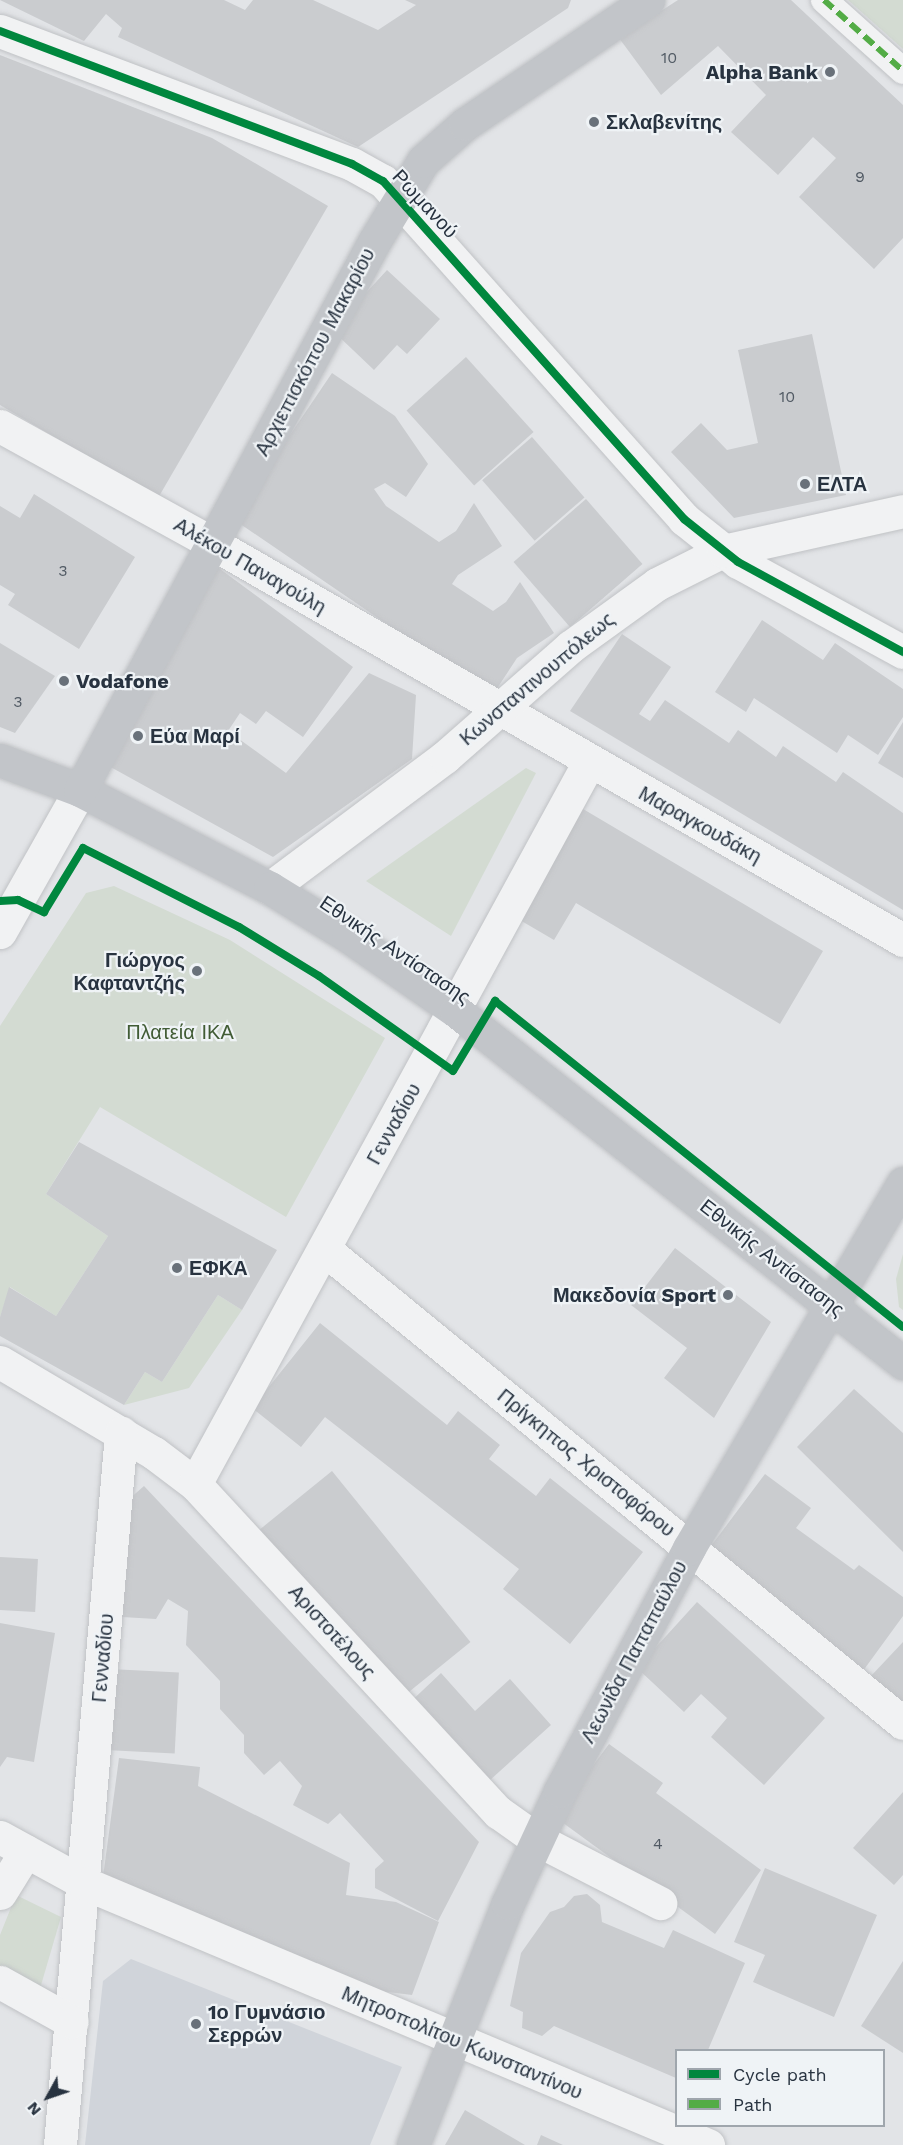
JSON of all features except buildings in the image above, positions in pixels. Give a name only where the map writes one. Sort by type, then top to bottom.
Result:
[{"type":"main road","name":"Αρχιεπισκόπου Μακαρίου","points":[[80,790],[399,197],[438,145],[648,0]]},
{"type":"main road","name":"Εθνικής Αντίστασης","points":[[0,760],[80,790],[270,888],[456,1011],[903,1363]]},
{"type":"main road","name":"Λεωνίδα Παπαπαύλου","points":[[414,2145],[536,1839],[689,1548],[903,1183]]},
{"type":"street","points":[[824,0],[903,71]]},
{"type":"street","name":"Ρωμανού","points":[[0,31],[352,165],[383,181],[668,504],[723,551],[903,652]]},
{"type":"street","name":"Αλέκου Παναγούλη","points":[[0,426],[212,543],[498,710]]},
{"type":"street","name":"Κωνσταντινουπόλεως","points":[[270,888],[445,757],[570,647],[657,584],[723,551],[903,511]]},
{"type":"street","name":"Μαραγκουδάκη","points":[[498,710],[903,940]]},
{"type":"street","name":"Γενναδίου","points":[[195,1484],[456,1011],[589,762]]},
{"type":"street","points":[[0,932],[80,790]]},
{"type":"street","name":"Πρίγκηπος Χριστοφόρου","points":[[324,1249],[903,1723]]},
{"type":"street","name":"Αριστοτέλους","points":[[0,1362],[121,1433],[195,1484],[477,1793],[536,1839],[660,1903]]},
{"type":"street","name":"Γενναδίου","points":[[60,2145],[121,1433]]},
{"type":"street","points":[[0,1893],[13,1844]]},
{"type":"street","name":"Μητροπολίτου Κωνσταντίνου","points":[[13,1844],[84,1883],[708,2145]]},
{"type":"street","points":[[0,1982],[72,2022]]},
{"type":"shaded area","name":"1ο Γυμνάσιο Σερρών","points":[[131,1959],[402,2067],[370,2145],[85,2145],[103,1981]]},
{"type":"green space","points":[[848,0],[903,0],[903,49]]},
{"type":"green space","points":[[526,768],[536,773],[451,936],[366,881]]},
{"type":"green space","name":"Πλατεία ΙΚΑ","points":[[114,886],[230,940],[385,1038],[286,1217],[100,1107],[46,1194],[108,1236],[56,1316],[10,1287],[0,1317],[0,1026],[86,893]]},
{"type":"green space","points":[[903,1254],[903,1310],[899,1307],[896,1279]]},
{"type":"green space","points":[[218,1295],[242,1310],[189,1388],[124,1405],[145,1372],[162,1382]]},
{"type":"green space","points":[[16,1895],[61,1917],[39,1992],[0,1976],[0,1935]]},
{"type":"marked path","points":[[824,0],[903,71]]},
{"type":"cycle path","points":[[0,31],[352,164],[383,181],[684,519],[738,562],[903,652]]},
{"type":"cycle path","points":[[0,901],[18,900],[44,912],[83,848],[239,927],[319,976],[453,1071],[495,1001],[903,1327]]},
{"type":"place","name":"Alpha Bank","points":[[830,72]]},
{"type":"place","name":"Σκλαβενίτης","points":[[594,122]]},
{"type":"place","name":"ΕΛΤΑ","points":[[805,484]]},
{"type":"place","name":"Vodafone","points":[[64,681]]},
{"type":"place","name":"Εύα Μαρί","points":[[138,736]]},
{"type":"place","name":"Γιώργος Καφταντζής","points":[[197,971]]},
{"type":"place","name":"ΕΦΚΑ","points":[[177,1268]]},
{"type":"place","name":"Μακεδονία Sport","points":[[728,1295]]},
{"type":"place","name":"1ο Γυμνάσιο Σερρών","points":[[196,2024]]}]
